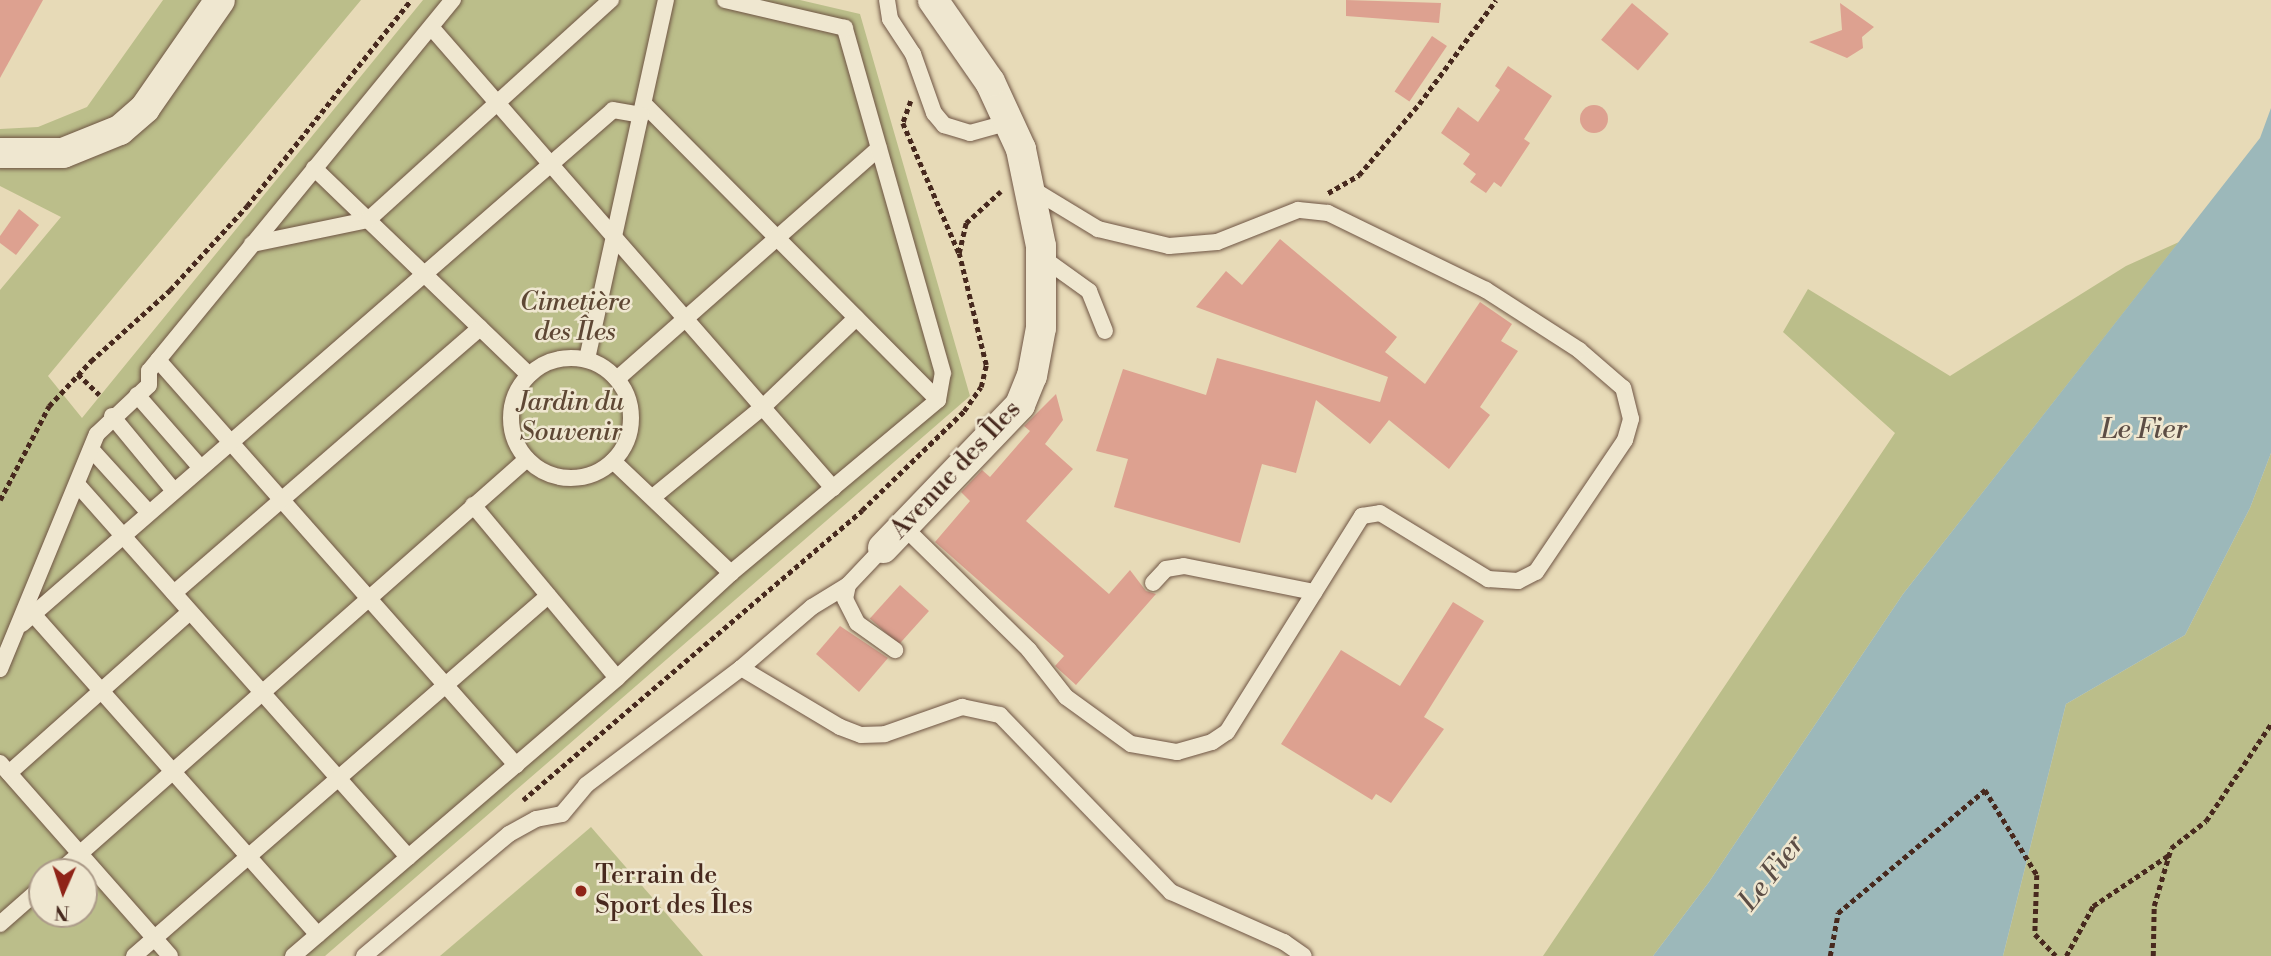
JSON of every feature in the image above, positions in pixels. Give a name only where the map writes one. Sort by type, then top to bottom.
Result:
[{"type":"street","points":[[0,153],[63,153],[120,130],[145,108],[220,0]]},
{"type":"street","name":"Avenue des Îles","points":[[883,548],[1020,405],[1032,376],[1041,328],[1043,258],[1032,189],[1010,122],[990,82],[933,0]]},
{"type":"lane","points":[[0,668],[91,449],[112,416],[149,385],[149,371],[453,0]]},
{"type":"lane","points":[[252,244],[368,220],[611,0]]},
{"type":"lane","points":[[587,359],[612,234],[643,110],[666,0]]},
{"type":"lane","points":[[293,956],[617,678],[731,573],[938,400],[943,373],[845,28],[725,0]]},
{"type":"lane","points":[[887,0],[890,19],[914,54],[938,120],[950,130],[970,133],[1010,122]]},
{"type":"lane","points":[[431,27],[833,488]]},
{"type":"lane","points":[[18,626],[613,110],[643,110],[777,238],[938,400]]},
{"type":"lane","points":[[617,379],[879,148]]},
{"type":"lane","points":[[314,168],[529,375]]},
{"type":"lane","points":[[904,527],[1029,650],[1066,697],[1117,737],[1146,750],[1195,748],[1227,732],[1358,520],[1373,512],[1488,579],[1508,583],[1527,578],[1625,440],[1631,419],[1627,398],[1616,380],[1579,350],[1486,290],[1328,213],[1298,210],[1217,242],[1168,246],[1098,229],[1032,189]]},
{"type":"lane","points":[[1043,258],[1088,291],[1105,331]]},
{"type":"lane","points":[[653,497],[762,407],[856,318]]},
{"type":"lane","points":[[174,593],[480,328]]},
{"type":"lane","points":[[587,359],[617,379],[631,412],[624,447],[613,461],[582,477],[563,478],[546,473],[527,459],[512,433],[510,415],[514,397],[529,375],[552,361],[587,359]]},
{"type":"lane","points":[[158,360],[516,765]]},
{"type":"lane","points":[[137,395],[201,468]]},
{"type":"lane","points":[[112,416],[174,491]]},
{"type":"lane","points":[[91,449],[149,513]]},
{"type":"lane","points":[[74,858],[527,459]]},
{"type":"lane","points":[[613,461],[731,573]]},
{"type":"lane","points":[[77,484],[408,858]]},
{"type":"lane","points":[[473,505],[617,678]]},
{"type":"lane","points":[[364,956],[484,853],[537,819],[562,814],[580,790],[741,668],[812,607],[848,585],[883,548]]},
{"type":"lane","points":[[1153,583],[1166,569],[1184,566],[1314,592]]},
{"type":"lane","points":[[848,585],[848,611],[895,650]]},
{"type":"lane","points":[[134,956],[548,596]]},
{"type":"lane","points":[[170,956],[5,768],[102,691],[190,612]]},
{"type":"lane","points":[[33,614],[318,935]]},
{"type":"lane","points":[[741,668],[840,727],[861,735],[885,734],[949,709],[976,708],[1000,715],[1171,892],[1284,942],[1304,956]]},
{"type":"lane","points":[[0,924],[28,899]]},
{"type":"path","points":[[0,500],[40,419],[78,374],[170,290],[239,215],[411,0]]},
{"type":"path","points":[[1298,210],[1359,175],[1419,104],[1496,0]]},
{"type":"path","points":[[928,94],[906,106],[903,123],[959,253]]},
{"type":"path","points":[[78,374],[100,395]]},
{"type":"path","points":[[2153,956],[2154,906],[2171,848],[2206,821],[2271,724]]},
{"type":"path","points":[[1830,956],[1838,913],[1985,790],[2037,875],[2035,934],[2056,956]]},
{"type":"path","points":[[2066,956],[2092,906],[2169,855]]},
{"type":"green space","name":"Cimetière des Îles","points":[[163,0],[361,0],[48,376],[82,418],[423,0],[800,0],[860,14],[970,396],[325,956],[0,956],[0,290],[61,217],[0,186],[0,129],[38,127],[87,107]]},
{"type":"green space","points":[[2179,242],[1903,594],[1709,882],[1653,956],[1543,956],[1895,433],[1783,332],[1808,289],[1950,376],[2126,266]]},
{"type":"green space","points":[[2271,453],[2271,956],[2003,956],[2066,704],[2185,635],[2250,508]]},
{"type":"green space","name":"Terrain de Sport des Îles","points":[[591,827],[703,956],[440,956]]},
{"type":"water","name":"Le Fier","points":[[2271,108],[2271,453],[2250,508],[2185,635],[2066,704],[2003,956],[1653,956],[1709,882],[1903,594],[2260,138]]},
{"type":"building","points":[[0,0],[43,0],[0,78]]},
{"type":"building","points":[[1346,0],[1441,3],[1439,23],[1346,16]]},
{"type":"building","points":[[1632,3],[1669,34],[1638,71],[1601,40]]},
{"type":"building","points":[[1840,3],[1874,27],[1862,37],[1863,48],[1847,58],[1809,42],[1842,30]]},
{"type":"building","points":[[1432,36],[1447,46],[1409,102],[1395,92]]},
{"type":"building","points":[[1508,66],[1552,96],[1524,139],[1530,143],[1501,187],[1494,182],[1486,193],[1470,182],[1476,174],[1463,164],[1470,154],[1441,133],[1458,107],[1478,122],[1500,90],[1495,86]]},
{"type":"building","points":[[1594,105],[1604,109],[1608,119],[1604,129],[1594,133],[1584,129],[1580,119],[1584,109]]},
{"type":"building","points":[[19,209],[39,225],[16,255],[0,243],[0,236]]},
{"type":"building","points":[[1280,239],[1397,337],[1385,352],[1425,384],[1480,302],[1512,324],[1501,341],[1518,351],[1480,407],[1490,415],[1449,469],[1389,420],[1370,444],[1316,400],[1296,473],[1262,464],[1240,543],[1114,507],[1128,459],[1096,451],[1123,369],[1206,395],[1217,358],[1380,402],[1388,377],[1196,307],[1226,271],[1242,285]]},
{"type":"building","points":[[1056,394],[1063,420],[1045,444],[1073,469],[1026,521],[1109,594],[1130,570],[1146,591],[1156,594],[1076,685],[1055,666],[1064,656],[935,542],[970,501],[961,492],[982,470],[990,477],[1030,431],[1024,426]]},
{"type":"building","points":[[900,585],[929,611],[899,645],[870,618]]},
{"type":"building","points":[[1453,602],[1484,621],[1424,717],[1444,729],[1391,803],[1376,794],[1372,800],[1281,744],[1341,650],[1400,686]]},
{"type":"building","points":[[840,626],[888,658],[859,692],[816,654]]},
{"type":"place","name":"Terrain de Sport des Îles","points":[[581,891]]},
{"type":"park label","name":"Jardin du Souvenir","points":[[571,418]]}]
